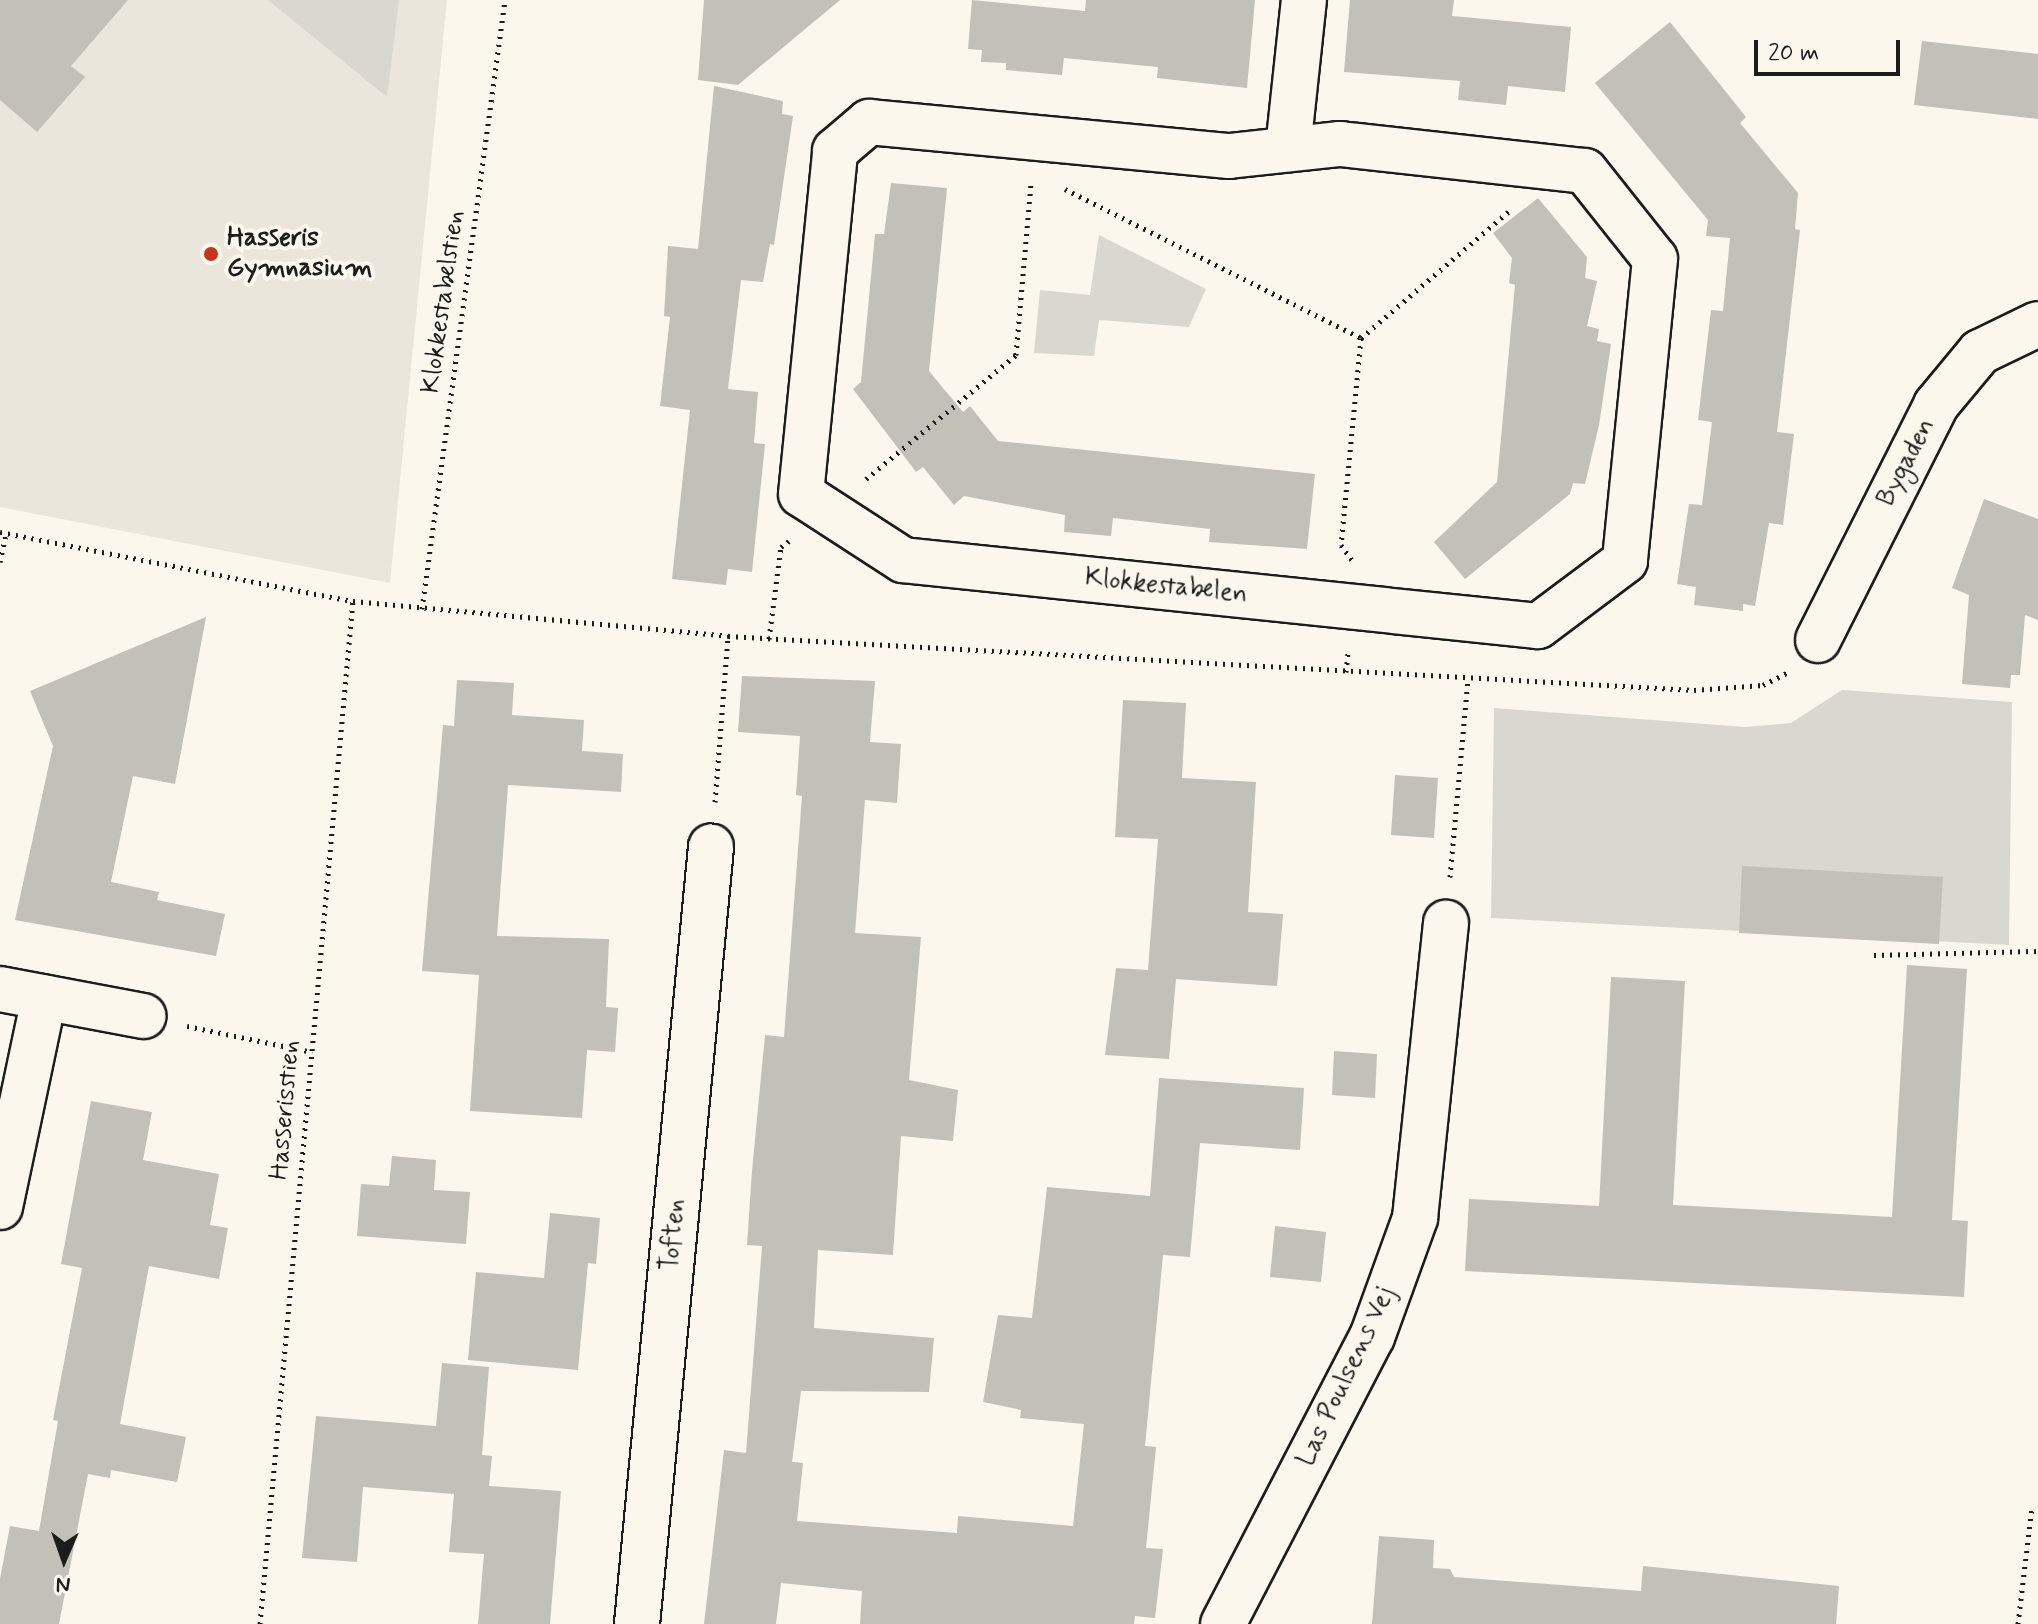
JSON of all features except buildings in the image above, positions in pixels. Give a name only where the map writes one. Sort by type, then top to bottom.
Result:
[{"type":"street","points":[[1288,149],[1304,0]]},
{"type":"street","name":"Klokkestabelen","points":[[869,122],[1033,155],[1229,156],[1340,144],[1585,171],[1655,259],[1625,561],[1538,626],[903,560],[827,512],[801,494],[835,151],[869,122]]},
{"type":"street","name":"Bygaden","points":[[1818,640],[1936,405],[1980,352],[2038,324]]},
{"type":"street","name":"Toften","points":[[637,1624],[711,847]]},
{"type":"street","name":"Las Poulsens Vej","points":[[1223,1624],[1372,1337],[1415,1218],[1446,923]]},
{"type":"street","points":[[0,989],[143,1016]]},
{"type":"street","points":[[0,1207],[44,998]]},
{"type":"path","name":"Klokkestabelstien","points":[[422,609],[505,0]]},
{"type":"path","points":[[769,639],[781,547],[1016,355],[1033,155],[1361,338]]},
{"type":"path","points":[[1352,606],[1356,565],[1341,545],[1361,338],[1558,168]]},
{"type":"path","points":[[0,562],[3,533],[353,601],[422,609],[769,639],[1694,690],[1763,685],[1797,667],[1818,640]]},
{"type":"path","name":"Hasserisstien","points":[[260,1624],[353,601]]},
{"type":"path","points":[[711,847],[728,636]]},
{"type":"path","points":[[1446,923],[1468,679]]},
{"type":"path","points":[[1874,955],[2038,951]]},
{"type":"path","points":[[143,1016],[312,1052]]},
{"type":"path","points":[[2018,1624],[2032,1506]]},
{"type":"shaded area","name":"Hasseris Gymnasium","points":[[0,0],[447,0],[390,583],[0,507]]},
{"type":"shaded area","points":[[268,0],[399,0],[387,97]]},
{"type":"shaded area","points":[[1099,235],[1206,289],[1189,327],[1099,320],[1094,356],[1034,353],[1040,290],[1090,295]]},
{"type":"shaded area","points":[[1842,690],[2012,702],[2009,945],[1491,918],[1494,708],[1745,727],[1791,723]]},
{"type":"place","name":"Hasseris Gymnasium","points":[[211,254]]}]
